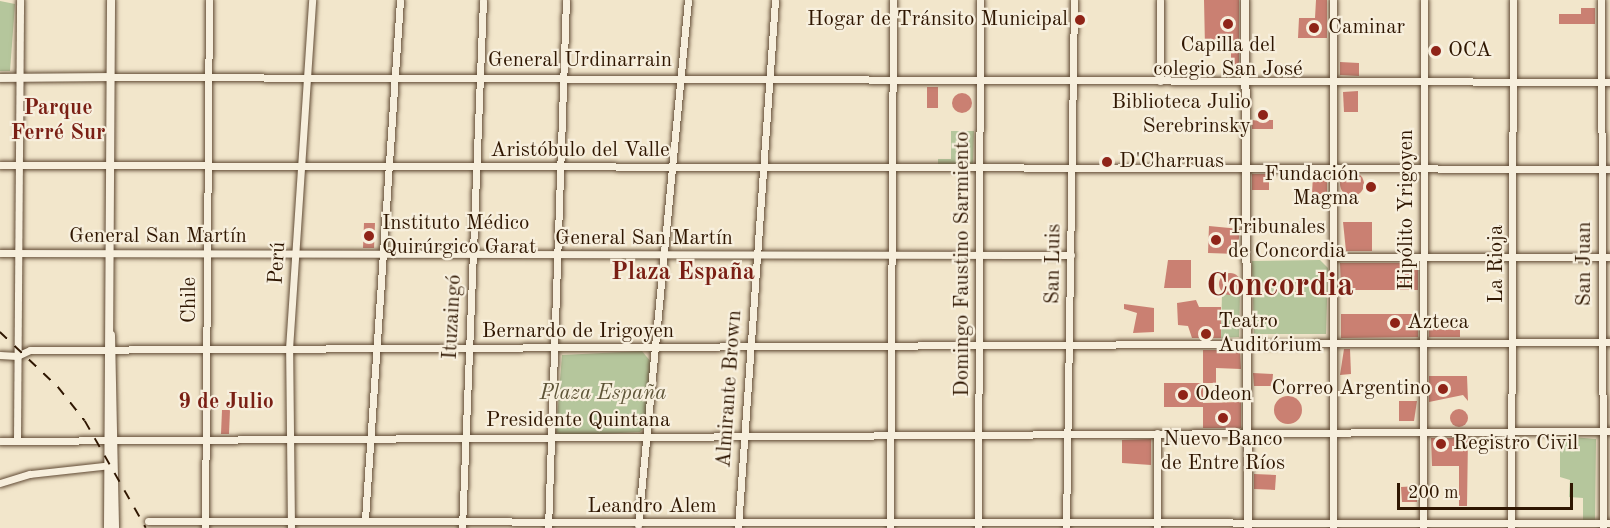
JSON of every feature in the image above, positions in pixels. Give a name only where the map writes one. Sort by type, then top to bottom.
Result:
[{"type":"street","points":[[16,440],[17,356],[21,340],[20,0]]},
{"type":"street","points":[[108,528],[112,253],[111,0]]},
{"type":"street","name":"Chile","points":[[206,525],[209,0]]},
{"type":"street","name":"Perú","points":[[291,525],[289,349],[312,0]]},
{"type":"street","points":[[365,519],[380,255],[400,0]]},
{"type":"street","name":"Ituzaingó","points":[[462,526],[483,0]]},
{"type":"street","points":[[548,526],[558,168],[566,0]]},
{"type":"street","points":[[638,526],[688,0]]},
{"type":"street","name":"Almirante Brown","points":[[738,526],[755,256],[764,168],[775,0]]},
{"type":"street","points":[[890,525],[892,0]]},
{"type":"street","name":"Domingo Faustino Sarmiento","points":[[978,525],[980,0]]},
{"type":"street","name":"San Luis","points":[[1066,525],[1074,0]]},
{"type":"street","points":[[1160,0],[1160,81]]},
{"type":"street","points":[[1245,0],[1248,526]]},
{"type":"street","points":[[1333,0],[1333,526]]},
{"type":"street","name":"Hipólito Yrigoyen","points":[[1423,526],[1424,0]]},
{"type":"street","name":"La Rioja","points":[[1511,525],[1515,169],[1513,0]]},
{"type":"street","name":"San Juan","points":[[1601,0],[1601,169],[1606,257],[1605,525]]},
{"type":"street","name":"General Urdinarrain","points":[[0,78],[208,77],[1246,83],[1610,82]]},
{"type":"street","name":"Aristóbulo del Valle","points":[[0,165],[558,168],[1072,167],[1246,170],[1610,169]]},
{"type":"street","name":"General San Martín","points":[[0,253],[1071,255]]},
{"type":"street","points":[[1332,257],[1606,257]]},
{"type":"street","points":[[21,340],[30,350]]},
{"type":"street","name":"Bernardo de Irigoyen","points":[[0,355],[17,356],[30,350],[1606,342]]},
{"type":"street","name":"Presidente Quintana","points":[[0,441],[1606,431]]},
{"type":"street","points":[[1157,434],[1157,526]]},
{"type":"street","points":[[0,483],[30,474],[110,465]]},
{"type":"street","points":[[110,465],[115,528]]},
{"type":"street","name":"Leandro Alem","points":[[148,521],[206,525],[291,525],[365,519],[379,526],[1605,525]]},
{"type":"green space","points":[[0,1],[15,4],[10,71],[0,71]]},
{"type":"green space","points":[[951,131],[974,131],[973,164],[938,165],[938,159],[951,159]]},
{"type":"green space","points":[[1320,260],[1328,268],[1326,334],[1254,334],[1252,261]]},
{"type":"green space","points":[[1222,292],[1240,293],[1239,337],[1221,338]]},
{"type":"green space","name":"Plaza España","points":[[642,351],[651,362],[645,427],[640,432],[563,436],[556,432],[562,355]]},
{"type":"green space","points":[[1560,436],[1596,439],[1595,520],[1583,520],[1583,498],[1569,497],[1570,480],[1560,477]]},
{"type":"building","points":[[1204,0],[1239,0],[1239,71],[1231,71],[1231,47],[1205,47]]},
{"type":"building","name":"Caminar","points":[[1316,0],[1327,0],[1327,38],[1298,38],[1299,18],[1315,18]]},
{"type":"building","points":[[1581,8],[1595,8],[1595,24],[1559,24],[1559,14],[1581,14]]},
{"type":"building","points":[[1340,62],[1359,63],[1359,76],[1340,75]]},
{"type":"building","points":[[927,87],[938,87],[938,108],[927,108]]},
{"type":"building","points":[[1358,91],[1358,112],[1344,112],[1343,92]]},
{"type":"building","points":[[962,93],[969,96],[972,103],[969,110],[962,113],[955,110],[952,103],[955,96]]},
{"type":"building","name":"Biblioteca Julio Serebrinsky","points":[[1260,110],[1266,110],[1266,120],[1273,120],[1273,129],[1252,129],[1252,120],[1260,121]]},
{"type":"building","points":[[1352,172],[1357,173],[1363,179],[1363,189],[1357,195],[1352,196],[1347,195],[1341,189],[1340,184],[1341,179],[1347,173]]},
{"type":"building","points":[[1252,174],[1269,174],[1269,190],[1252,190]]},
{"type":"building","points":[[1313,175],[1327,176],[1327,194],[1312,194]]},
{"type":"building","points":[[1343,222],[1372,222],[1372,251],[1346,251]]},
{"type":"building","name":"Instituto Médico Quirúrgico Garat","points":[[364,223],[375,223],[374,248],[363,248]]},
{"type":"building","points":[[1209,226],[1240,229],[1237,254],[1208,253]]},
{"type":"building","points":[[1168,260],[1191,260],[1191,288],[1164,288]]},
{"type":"building","points":[[1340,263],[1418,263],[1418,290],[1341,290]]},
{"type":"building","points":[[1230,273],[1240,280],[1241,284],[1234,294],[1230,295],[1220,288],[1219,284],[1226,274]]},
{"type":"building","points":[[1196,300],[1199,307],[1221,307],[1221,338],[1192,338],[1188,326],[1178,325],[1177,303]]},
{"type":"building","points":[[1124,304],[1154,308],[1154,332],[1133,333],[1137,313],[1124,309]]},
{"type":"building","points":[[1341,314],[1418,314],[1418,337],[1341,338]]},
{"type":"building","points":[[1429,329],[1460,330],[1460,337],[1429,337]]},
{"type":"building","points":[[1344,349],[1350,349],[1351,374],[1340,375]]},
{"type":"building","points":[[1203,350],[1240,350],[1241,369],[1216,368],[1216,383],[1203,383]]},
{"type":"building","points":[[1253,373],[1273,374],[1272,386],[1254,386]]},
{"type":"building","name":"Correo Argentino","points":[[1429,376],[1467,376],[1468,401],[1463,395],[1429,402]]},
{"type":"building","points":[[1164,383],[1203,383],[1203,403],[1241,402],[1241,428],[1203,428],[1203,407],[1164,407]]},
{"type":"building","points":[[1288,396],[1298,400],[1302,410],[1298,420],[1288,424],[1278,420],[1274,410],[1278,400]]},
{"type":"building","points":[[1399,401],[1417,401],[1414,421],[1399,421]]},
{"type":"building","points":[[1459,409],[1465,412],[1468,418],[1465,424],[1459,427],[1453,424],[1450,418],[1453,412]]},
{"type":"building","points":[[222,410],[230,410],[229,434],[221,434]]},
{"type":"building","points":[[1431,438],[1468,438],[1467,506],[1459,506],[1459,466],[1432,466]]},
{"type":"building","points":[[1151,439],[1151,465],[1122,463],[1122,440]]},
{"type":"building","points":[[1254,474],[1276,475],[1275,490],[1254,489]]},
{"type":"building","points":[[1417,486],[1417,502],[1402,502],[1401,487]]},
{"type":"railway","points":[[0,332],[58,387],[85,421],[146,528]]},
{"type":"place","name":"Hogar de Tránsito Municipal","points":[[1080,20]]},
{"type":"place","name":"Capilla del colegio San José","points":[[1228,24]]},
{"type":"place","name":"Caminar","points":[[1314,28]]},
{"type":"place","name":"OCA","points":[[1436,51]]},
{"type":"place","name":"Biblioteca Julio Serebrinsky","points":[[1263,115]]},
{"type":"place","name":"D'Charruas","points":[[1107,162]]},
{"type":"place","name":"Fundación Magma","points":[[1371,187]]},
{"type":"place","name":"Instituto Médico Quirúrgico Garat","points":[[369,236]]},
{"type":"place","name":"Tribunales de Concordia","points":[[1216,240]]},
{"type":"place","name":"Azteca","points":[[1395,323]]},
{"type":"place","name":"Teatro Auditórium","points":[[1206,334]]},
{"type":"place","name":"Correo Argentino","points":[[1443,389]]},
{"type":"place","name":"Odeon","points":[[1183,395]]},
{"type":"place","name":"Nuevo Banco de Entre Ríos","points":[[1223,418]]},
{"type":"place","name":"Registro Civil","points":[[1441,444]]},
{"type":"district","name":"Parque Ferré Sur","points":[[58,120]]},
{"type":"district","name":"Plaza España","points":[[683,274]]},
{"type":"district","name":"Concordia","points":[[1280,287]]},
{"type":"district","name":"9 de Julio","points":[[226,403]]}]
